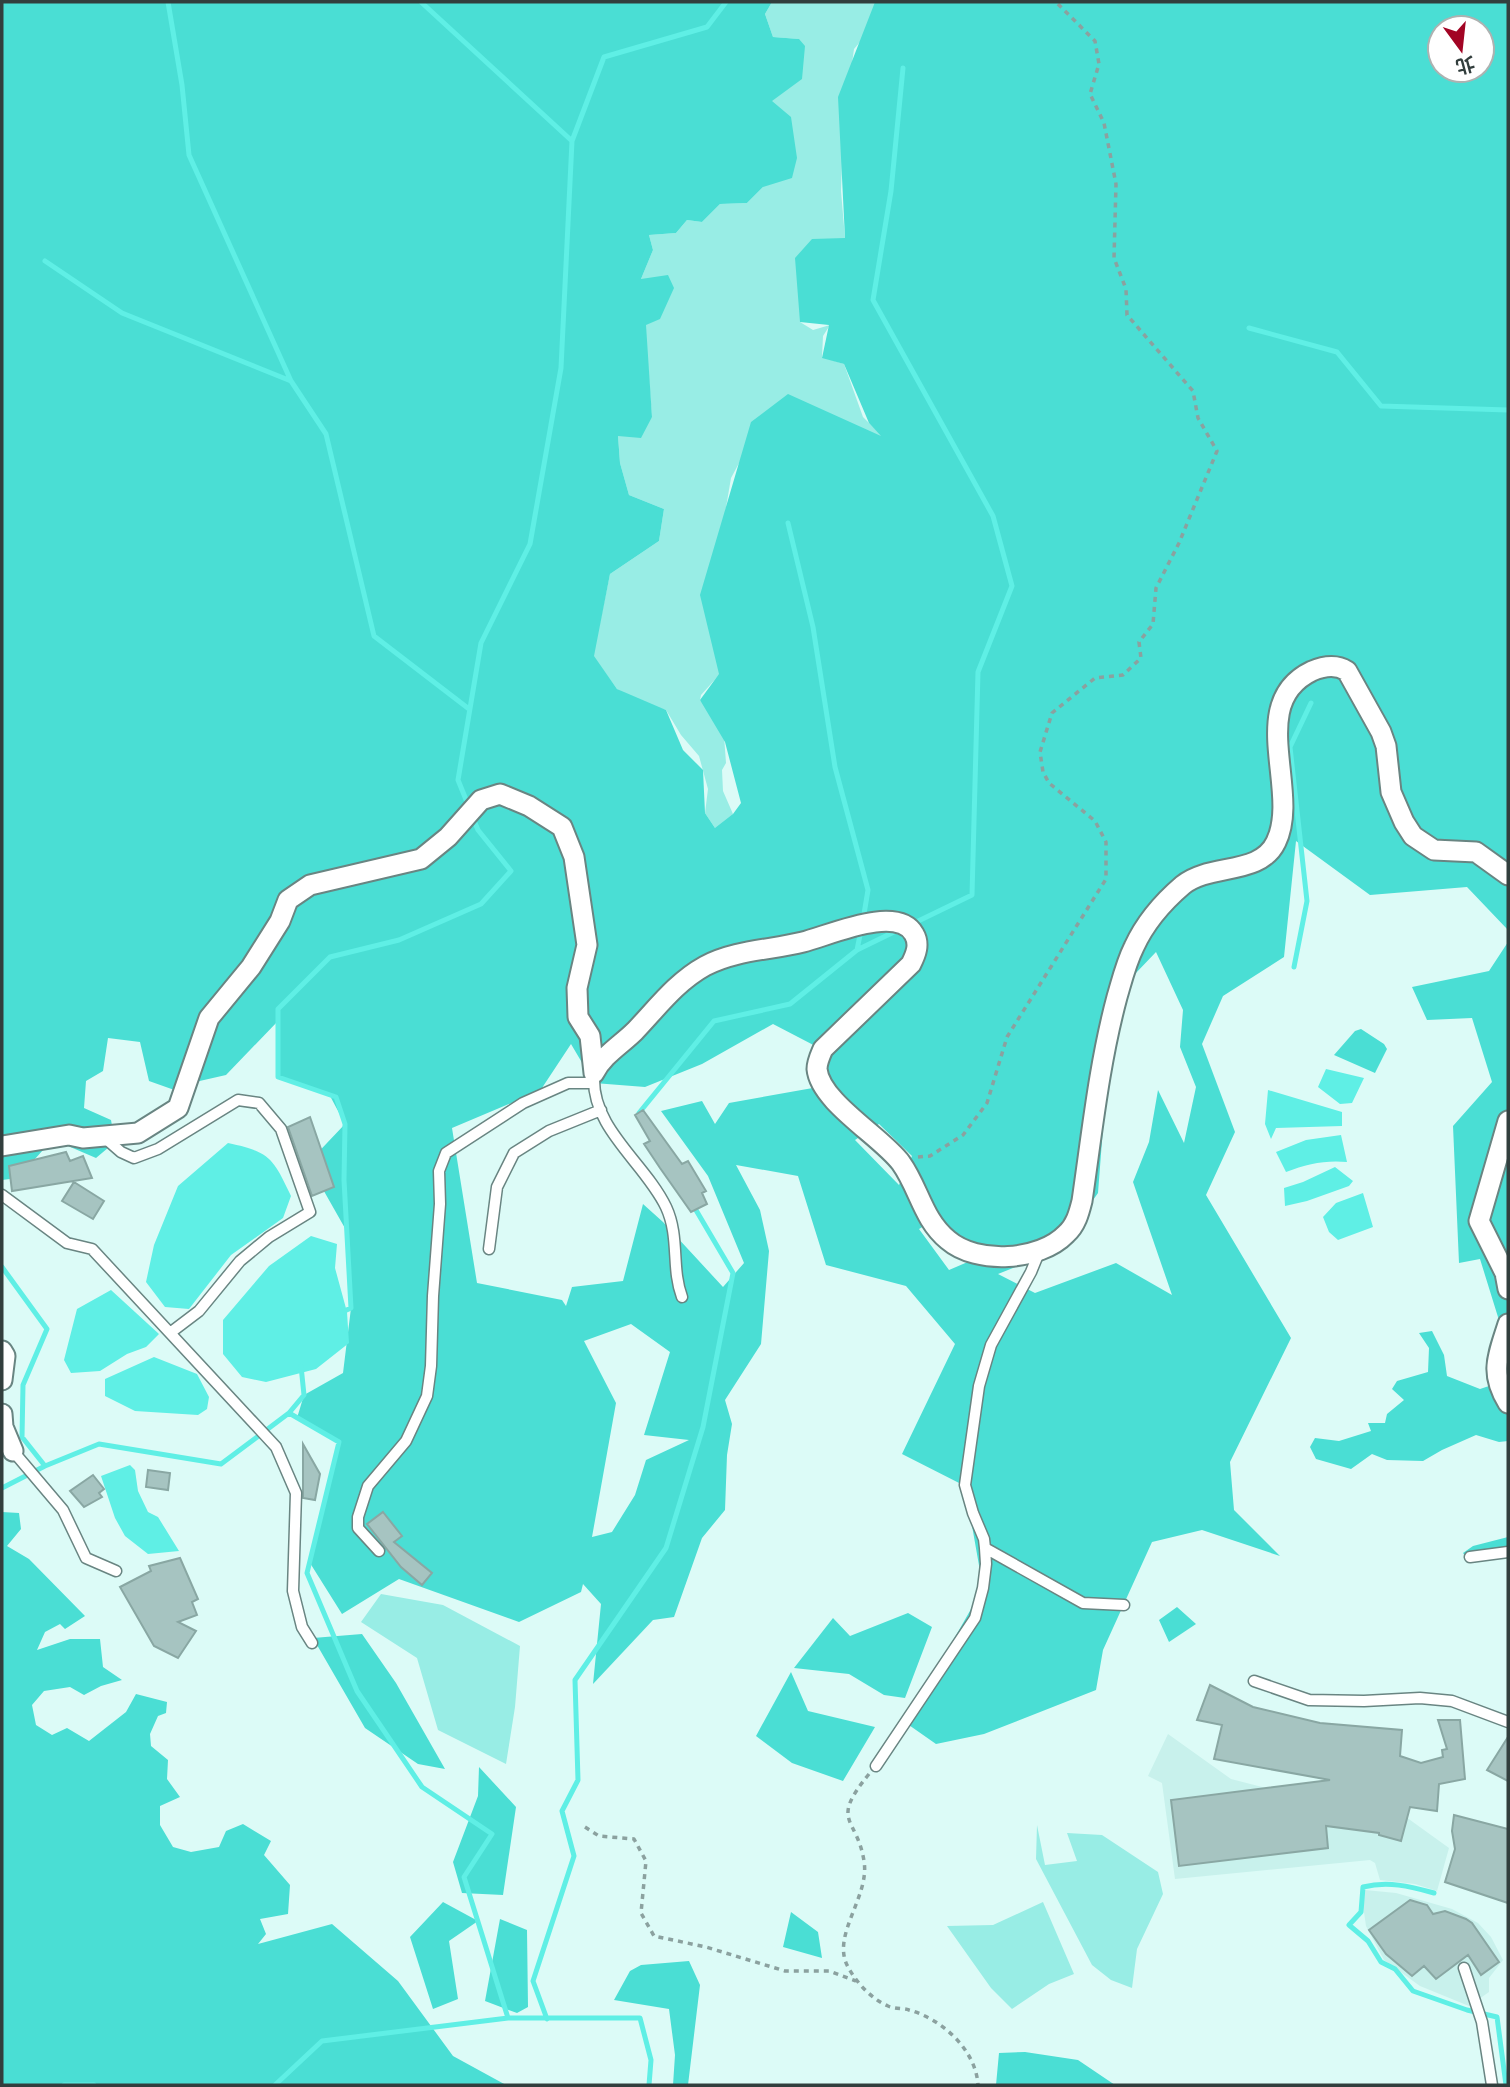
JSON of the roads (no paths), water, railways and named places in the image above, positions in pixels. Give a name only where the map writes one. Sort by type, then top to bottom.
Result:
[{"type":"street","points":[[594,1078],[603,1059],[634,1032],[673,990],[703,967],[739,954],[804,942],[874,922],[900,923],[915,936],[916,953],[911,964],[823,1049],[817,1073],[835,1101],[897,1159],[939,1232],[960,1248],[997,1256],[1023,1254],[1055,1244],[1068,1233],[1077,1219],[1083,1201],[1107,1038],[1123,978],[1137,942],[1156,913],[1191,880],[1203,874],[1254,862],[1271,851],[1277,840],[1285,812],[1277,749],[1278,725],[1285,697],[1300,679],[1328,667],[1347,671],[1381,732],[1386,746],[1391,792],[1413,836],[1434,850],[1476,852],[1508,874]]},
{"type":"street","points":[[2,1146],[69,1135],[83,1138],[138,1133],[178,1108],[209,1018],[251,967],[280,921],[288,900],[310,885],[421,859],[448,837],[481,800],[500,794],[529,806],[562,827],[574,857],[587,945],[578,988],[578,1017],[590,1036],[594,1078]]},
{"type":"street","points":[[1508,1121],[1479,1221],[1504,1273],[1508,1289]]},
{"type":"street","points":[[1508,1324],[1495,1363],[1499,1386],[1508,1403]]},
{"type":"street","points":[[2,1351],[5,1356],[2,1380]]},
{"type":"street","points":[[2,1415],[3,1427],[13,1451]]},
{"type":"lane","points":[[379,1551],[358,1528],[358,1517],[368,1486],[406,1441],[427,1396],[440,1204],[439,1171],[446,1153],[523,1103],[568,1083],[594,1078],[594,1095],[609,1128],[665,1204],[676,1238],[676,1280],[682,1297]]},
{"type":"lane","points":[[103,1136],[121,1152],[134,1158],[159,1149],[238,1100],[259,1102],[281,1129],[296,1170],[310,1212],[269,1237],[240,1261],[199,1311],[170,1333]]},
{"type":"lane","points":[[489,1249],[497,1187],[514,1153],[549,1131],[601,1110]]},
{"type":"lane","points":[[2,1195],[67,1242],[92,1250],[276,1447],[296,1493],[293,1591],[302,1627],[312,1643]]},
{"type":"lane","points":[[876,1766],[975,1618],[983,1588],[985,1548],[965,1485],[979,1386],[990,1345],[1031,1272],[1040,1250]]},
{"type":"lane","points":[[13,1451],[63,1510],[86,1558],[116,1571]]},
{"type":"lane","points":[[985,1548],[1083,1602],[1124,1605]]},
{"type":"lane","points":[[1469,1558],[1508,1552]]},
{"type":"lane","points":[[1254,1681],[1309,1700],[1364,1702],[1420,1698],[1452,1701],[1508,1722]]},
{"type":"lane","points":[[1464,1968],[1482,2022],[1492,2085]]},
{"type":"waterway","points":[[168,2],[182,85],[189,155],[291,381]]},
{"type":"waterway","points":[[421,2],[572,141],[561,368],[530,544],[481,643],[458,780],[469,807]]},
{"type":"waterway","points":[[572,141],[604,57],[707,27],[726,2]]},
{"type":"waterway","points":[[903,68],[891,191],[873,300],[993,516],[1012,586],[978,672],[972,895],[910,925]]},
{"type":"waterway","points":[[45,261],[122,313],[291,381],[326,434],[374,636],[469,709]]},
{"type":"waterway","points":[[1249,328],[1337,352],[1381,406],[1508,410]]},
{"type":"waterway","points":[[788,523],[813,627],[835,767],[868,890],[863,920]]},
{"type":"waterway","points":[[1294,967],[1307,901],[1290,747],[1311,703]]},
{"type":"waterway","points":[[340,1313],[351,1308],[344,1180],[345,1124],[336,1097],[278,1077],[278,1009],[330,957],[399,940],[481,904],[511,871],[478,830],[472,816]]},
{"type":"waterway","points":[[857,950],[861,930]]},
{"type":"waterway","points":[[642,1118],[639,1113],[714,1021],[790,1004],[857,950],[898,930]]},
{"type":"waterway","points":[[547,2019],[533,1981],[574,1856],[562,1811],[578,1780],[575,1680],[666,1548],[703,1427],[733,1273],[693,1205]]},
{"type":"waterway","points":[[2,1267],[47,1329],[23,1385],[22,1437],[45,1466]]},
{"type":"waterway","points":[[289,1413],[304,1395],[301,1366]]},
{"type":"waterway","points":[[2,1488],[45,1466],[99,1444],[221,1464],[289,1413],[339,1442],[307,1573],[357,1691],[422,1787],[492,1834],[464,1877],[508,2018]]},
{"type":"waterway","points":[[1434,1893],[1399,1885],[1363,1887],[1361,1912],[1349,1925],[1368,1941],[1381,1962],[1395,1969],[1413,1991],[1467,2010],[1497,2017],[1506,2085]]},
{"type":"waterway","points":[[275,2085],[322,2041],[508,2018],[640,2018],[651,2060],[649,2085]]},
{"type":"waterway","points":[[64,2085],[94,2085]]}]
